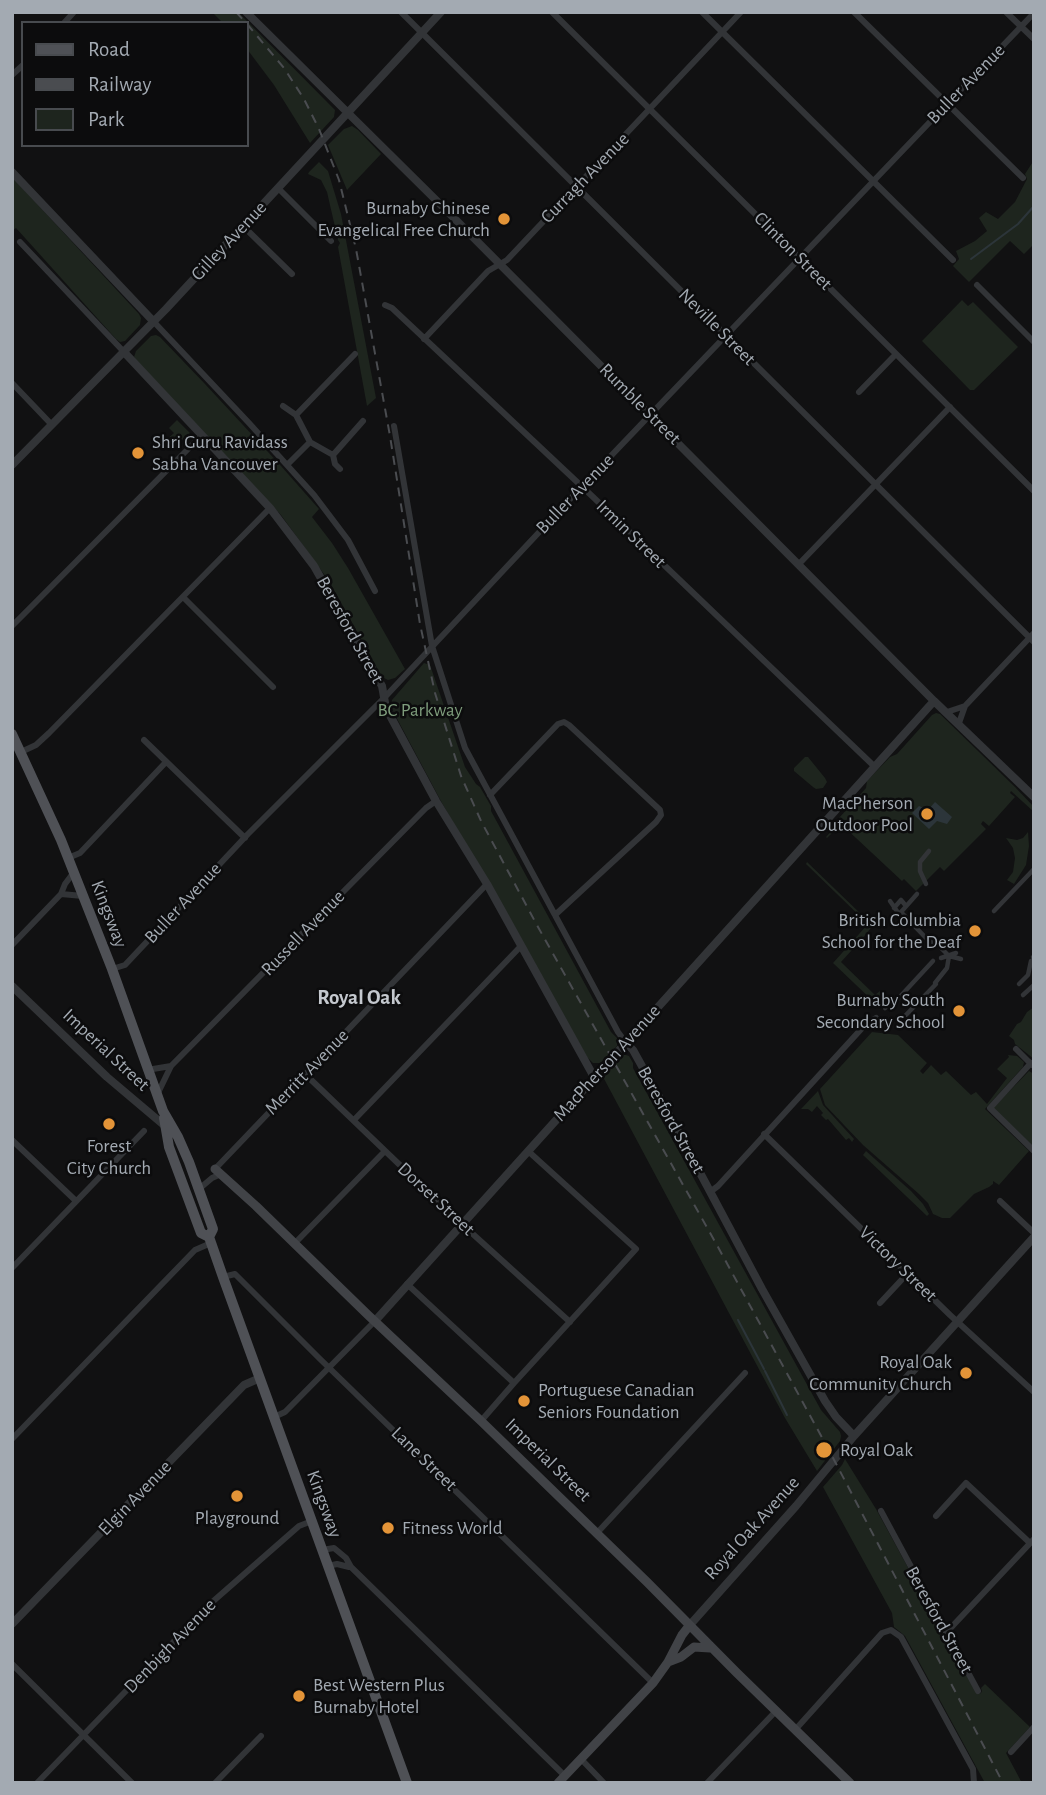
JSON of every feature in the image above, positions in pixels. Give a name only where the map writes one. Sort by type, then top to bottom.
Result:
[{"type":"main road","name":"Kingsway","points":[[12,734],[84,896],[163,1111],[178,1138],[199,1189],[213,1229],[210,1240]]},
{"type":"main road","name":"Kingsway","points":[[163,1111],[169,1147],[201,1233],[210,1240],[407,1783]]},
{"type":"main road","name":"Imperial Street","points":[[165,1126],[178,1138]]},
{"type":"main road","name":"Imperial Street","points":[[218,1171],[597,1533],[846,1781]]},
{"type":"main road","name":"Royal Oak Avenue","points":[[562,1779],[653,1683],[689,1626]]},
{"type":"main road","points":[[668,1662],[681,1657],[694,1647],[711,1648]]},
{"type":"street","name":"Rumble Street","points":[[246,12],[934,701],[1034,797]]},
{"type":"street","name":"Neville Street","points":[[401,12],[875,485],[1032,637]]},
{"type":"street","name":"Gilley Avenue","points":[[12,465],[154,322],[441,12]]},
{"type":"street","name":"Clinton Street","points":[[552,12],[1034,491]]},
{"type":"street","points":[[702,12],[953,261]]},
{"type":"street","name":"Curragh Avenue","points":[[424,339],[491,269],[508,260],[741,12]]},
{"type":"street","points":[[854,12],[1023,178]]},
{"type":"street","points":[[1006,12],[1034,39]]},
{"type":"street","name":"Buller Avenue","points":[[112,969],[125,965],[385,696],[1034,13]]},
{"type":"street","points":[[12,172],[314,495],[348,540],[374,591]]},
{"type":"street","points":[[278,188],[331,241]]},
{"type":"street","points":[[243,226],[292,274]]},
{"type":"street","name":"Beresford Street","points":[[20,242],[270,508],[314,566],[382,686],[386,708],[436,801],[487,884],[594,1077]]},
{"type":"street","points":[[977,285],[1034,342]]},
{"type":"street","name":"Irmin Street","points":[[385,305],[392,308],[582,487],[875,767]]},
{"type":"street","points":[[296,415],[355,354]]},
{"type":"street","points":[[859,393],[896,354]]},
{"type":"street","points":[[12,383],[52,425]]},
{"type":"street","points":[[283,406],[296,415],[310,442],[333,455],[340,470]]},
{"type":"street","points":[[799,564],[950,407]]},
{"type":"street","points":[[333,455],[363,421]]},
{"type":"street","name":"Beresford Street","points":[[394,426],[432,646],[465,748],[618,1032],[633,1050],[825,1401],[854,1436]]},
{"type":"street","points":[[12,626],[202,435]]},
{"type":"street","points":[[287,465],[310,442]]},
{"type":"street","points":[[21,752],[36,745],[270,508]]},
{"type":"street","points":[[183,597],[273,687]]},
{"type":"street","points":[[959,723],[965,706],[1032,637]]},
{"type":"street","name":"MacPherson Avenue","points":[[274,1417],[285,1412],[374,1321],[934,701]]},
{"type":"street","points":[[947,712],[965,706]]},
{"type":"street","points":[[490,795],[558,724],[564,722],[660,810],[661,815],[656,821],[555,915]]},
{"type":"street","points":[[144,740],[245,838]]},
{"type":"street","points":[[68,858],[80,853],[166,762]]},
{"type":"street","name":"Russell Avenue","points":[[157,1095],[171,1066],[426,808],[436,801]]},
{"type":"street","points":[[926,884],[920,871],[920,862],[929,851]]},
{"type":"street","points":[[994,911],[1034,869]]},
{"type":"street","points":[[12,945],[61,894],[74,872]]},
{"type":"street","name":"Merritt Avenue","points":[[199,1189],[487,884]]},
{"type":"street","points":[[61,894],[84,896]]},
{"type":"street","points":[[890,901],[899,914],[917,894]]},
{"type":"street","points":[[894,908],[901,900],[921,932],[949,956],[961,959]]},
{"type":"street","points":[[354,1120],[521,946]]},
{"type":"street","points":[[941,958],[956,953]]},
{"type":"street","points":[[904,1017],[936,984],[947,968],[949,956]]},
{"type":"street","points":[[1019,984],[1028,975],[1032,960]]},
{"type":"street","points":[[885,1008],[896,1001],[933,961]]},
{"type":"street","points":[[1028,975],[1034,979]]},
{"type":"street","points":[[1023,995],[1031,986],[1024,980]]},
{"type":"street","name":"Imperial Street","points":[[12,986],[107,1077],[165,1126]]},
{"type":"street","points":[[710,1192],[719,1186],[864,1026],[876,1018]]},
{"type":"street","points":[[1016,1049],[1032,1065],[990,1108],[1034,1151]]},
{"type":"street","points":[[147,1070],[171,1066]]},
{"type":"street","name":"Dorset Street","points":[[305,1074],[462,1224],[570,1322]]},
{"type":"street","points":[[12,1268],[144,1131]]},
{"type":"street","name":"Victory Street","points":[[764,1134],[907,1274],[1034,1392]]},
{"type":"street","points":[[12,1140],[76,1202]]},
{"type":"street","points":[[295,1243],[385,1151]]},
{"type":"street","points":[[481,1421],[636,1249],[528,1151]]},
{"type":"street","points":[[1000,1201],[1034,1235]]},
{"type":"street","name":"Royal Oak Avenue","points":[[689,1626],[1034,1235]]},
{"type":"street","points":[[12,1439],[195,1250],[210,1240]]},
{"type":"street","name":"Lane Street","points":[[223,1276],[235,1274],[653,1683]]},
{"type":"street","points":[[880,1303],[907,1274]]},
{"type":"street","points":[[407,1284],[514,1382]]},
{"type":"street","points":[[597,1533],[745,1373]]},
{"type":"street","name":"Elgin Avenue","points":[[12,1624],[244,1385],[260,1378]]},
{"type":"street","points":[[936,1516],[967,1483],[1032,1541],[946,1633]]},
{"type":"street","name":"Beresford Street","points":[[881,1511],[978,1691]]},
{"type":"street","name":"Denbigh Avenue","points":[[37,1783],[210,1604],[299,1526],[312,1521]]},
{"type":"street","points":[[322,1550],[334,1548],[346,1558],[351,1567],[562,1779]]},
{"type":"street","points":[[328,1566],[337,1564],[351,1567]]},
{"type":"street","points":[[795,1730],[882,1633],[891,1630],[901,1637],[973,1769],[974,1783]]},
{"type":"street","points":[[12,1664],[132,1783]]},
{"type":"street","points":[[706,1783],[776,1711]]},
{"type":"street","points":[[1011,1752],[1034,1727]]},
{"type":"street","points":[[215,1783],[261,1736]]},
{"type":"street","points":[[581,1759],[604,1783]]},
{"type":"green space","points":[[212,12],[238,12],[247,21],[221,21]]},
{"type":"green space","points":[[248,22],[335,110],[334,117],[310,143],[274,85],[248,50]]},
{"type":"green space","points":[[352,126],[381,154],[347,190],[328,145],[344,129]]},
{"type":"green space","points":[[1034,160],[1034,244],[1024,254],[1010,241],[969,282],[953,266],[959,259],[956,251],[987,231],[979,218],[986,212],[998,219],[1015,202],[1027,179],[1025,174]]},
{"type":"green space","points":[[319,162],[328,171],[341,214],[376,398],[367,406],[338,247],[340,243],[327,192],[321,180],[308,174]]},
{"type":"green space","points":[[12,177],[139,314],[140,325],[125,341],[116,339],[16,228],[12,231]]},
{"type":"green space","points":[[962,300],[968,306],[973,302],[1018,347],[974,390],[970,390],[922,341]]},
{"type":"green space","points":[[156,335],[205,384],[319,509],[312,517],[348,568],[405,669],[395,678],[388,680],[382,677],[329,581],[281,515],[136,360],[136,351],[151,336]]},
{"type":"green space","points":[[177,420],[190,433],[172,450],[164,442],[174,433],[169,428]]},
{"type":"green space","name":"BC Parkway","points":[[424,663],[430,665],[465,767],[491,806],[491,811],[611,1032],[617,1038],[617,1046],[601,1063],[593,1063],[587,1057],[442,803],[394,713],[392,700]]},
{"type":"green space","points":[[936,713],[1015,787],[1034,807],[1034,812],[1011,791],[1015,797],[989,826],[983,821],[981,824],[986,829],[944,871],[940,867],[916,891],[841,824],[826,837],[866,788],[867,781]]},
{"type":"green space","points":[[805,757],[808,757],[825,778],[827,782],[823,788],[816,789],[794,771]]},
{"type":"green space","points":[[1028,832],[1026,865],[1014,884],[1007,880],[1013,872],[1015,858],[1013,848],[1006,838],[1017,840]]},
{"type":"green space","points":[[807,862],[864,917],[868,914],[874,924],[841,962],[875,995],[880,991],[883,999],[878,1004],[833,963],[868,924],[806,864]]},
{"type":"green space","points":[[1034,1007],[1034,1059],[1009,1036]]},
{"type":"green space","points":[[872,1032],[898,1035],[927,1063],[920,1071],[923,1074],[931,1065],[941,1075],[946,1071],[971,1095],[976,1092],[987,1104],[1007,1078],[997,1069],[1008,1055],[1017,1056],[1024,1062],[1023,1067],[985,1109],[1029,1151],[999,1185],[993,1181],[989,1187],[974,1194],[950,1218],[933,1214],[928,1203],[863,1145],[825,1105],[820,1089]]},
{"type":"green space","points":[[623,1054],[629,1056],[633,1063],[633,1068],[821,1410],[840,1432],[840,1441],[817,1471],[785,1418],[602,1075]]},
{"type":"green space","points":[[1029,1071],[1034,1074],[1034,1147],[993,1108]]},
{"type":"green space","points":[[818,1091],[823,1105],[854,1139],[852,1142],[849,1138],[846,1140],[828,1119],[821,1115],[823,1113],[817,1106],[812,1112],[801,1109]]},
{"type":"green space","points":[[866,1151],[911,1191],[923,1204],[929,1214],[927,1216],[863,1155]]},
{"type":"green space","points":[[845,1459],[876,1509],[976,1692],[981,1693],[985,1684],[1030,1727],[1006,1753],[1022,1783],[985,1783],[905,1636],[894,1627],[892,1613],[823,1487]]},
{"type":"shaded area","points":[[935,802],[952,817],[947,824],[937,821],[929,829],[912,813],[919,806],[928,810]]},
{"type":"waterway","points":[[971,259],[1018,224],[1034,206]]},
{"type":"waterway","points":[[738,1320],[764,1369]]},
{"type":"waterway","points":[[765,1371],[787,1415]]},
{"type":"railway","points":[[236,12],[244,21]]},
{"type":"railway","points":[[248,25],[284,68],[304,99],[339,180],[356,249],[420,624],[435,693],[461,776],[481,821],[538,927],[831,1454],[1003,1783]]},
{"type":"place","name":"Burnaby Chinese Evangelical Free Church","points":[[504,219]]},
{"type":"place","name":"Shri Guru Ravidass Sabha Vancouver","points":[[138,453]]},
{"type":"place","name":"MacPherson Outdoor Pool","points":[[927,814]]},
{"type":"place","name":"British Columbia School for the Deaf","points":[[975,931]]},
{"type":"place","name":"Burnaby South Secondary School","points":[[959,1011]]},
{"type":"place","name":"Forest City Church","points":[[109,1124]]},
{"type":"place","name":"Royal Oak Community Church","points":[[966,1373]]},
{"type":"place","name":"Portuguese Canadian Seniors Foundation","points":[[524,1401]]},
{"type":"place","name":"Royal Oak","points":[[824,1450]]},
{"type":"place","name":"Playground","points":[[237,1496]]},
{"type":"place","name":"Fitness World","points":[[388,1528]]},
{"type":"place","name":"Best Western Plus Burnaby Hotel","points":[[299,1696]]},
{"type":"district","name":"Royal Oak","points":[[359,998]]}]
